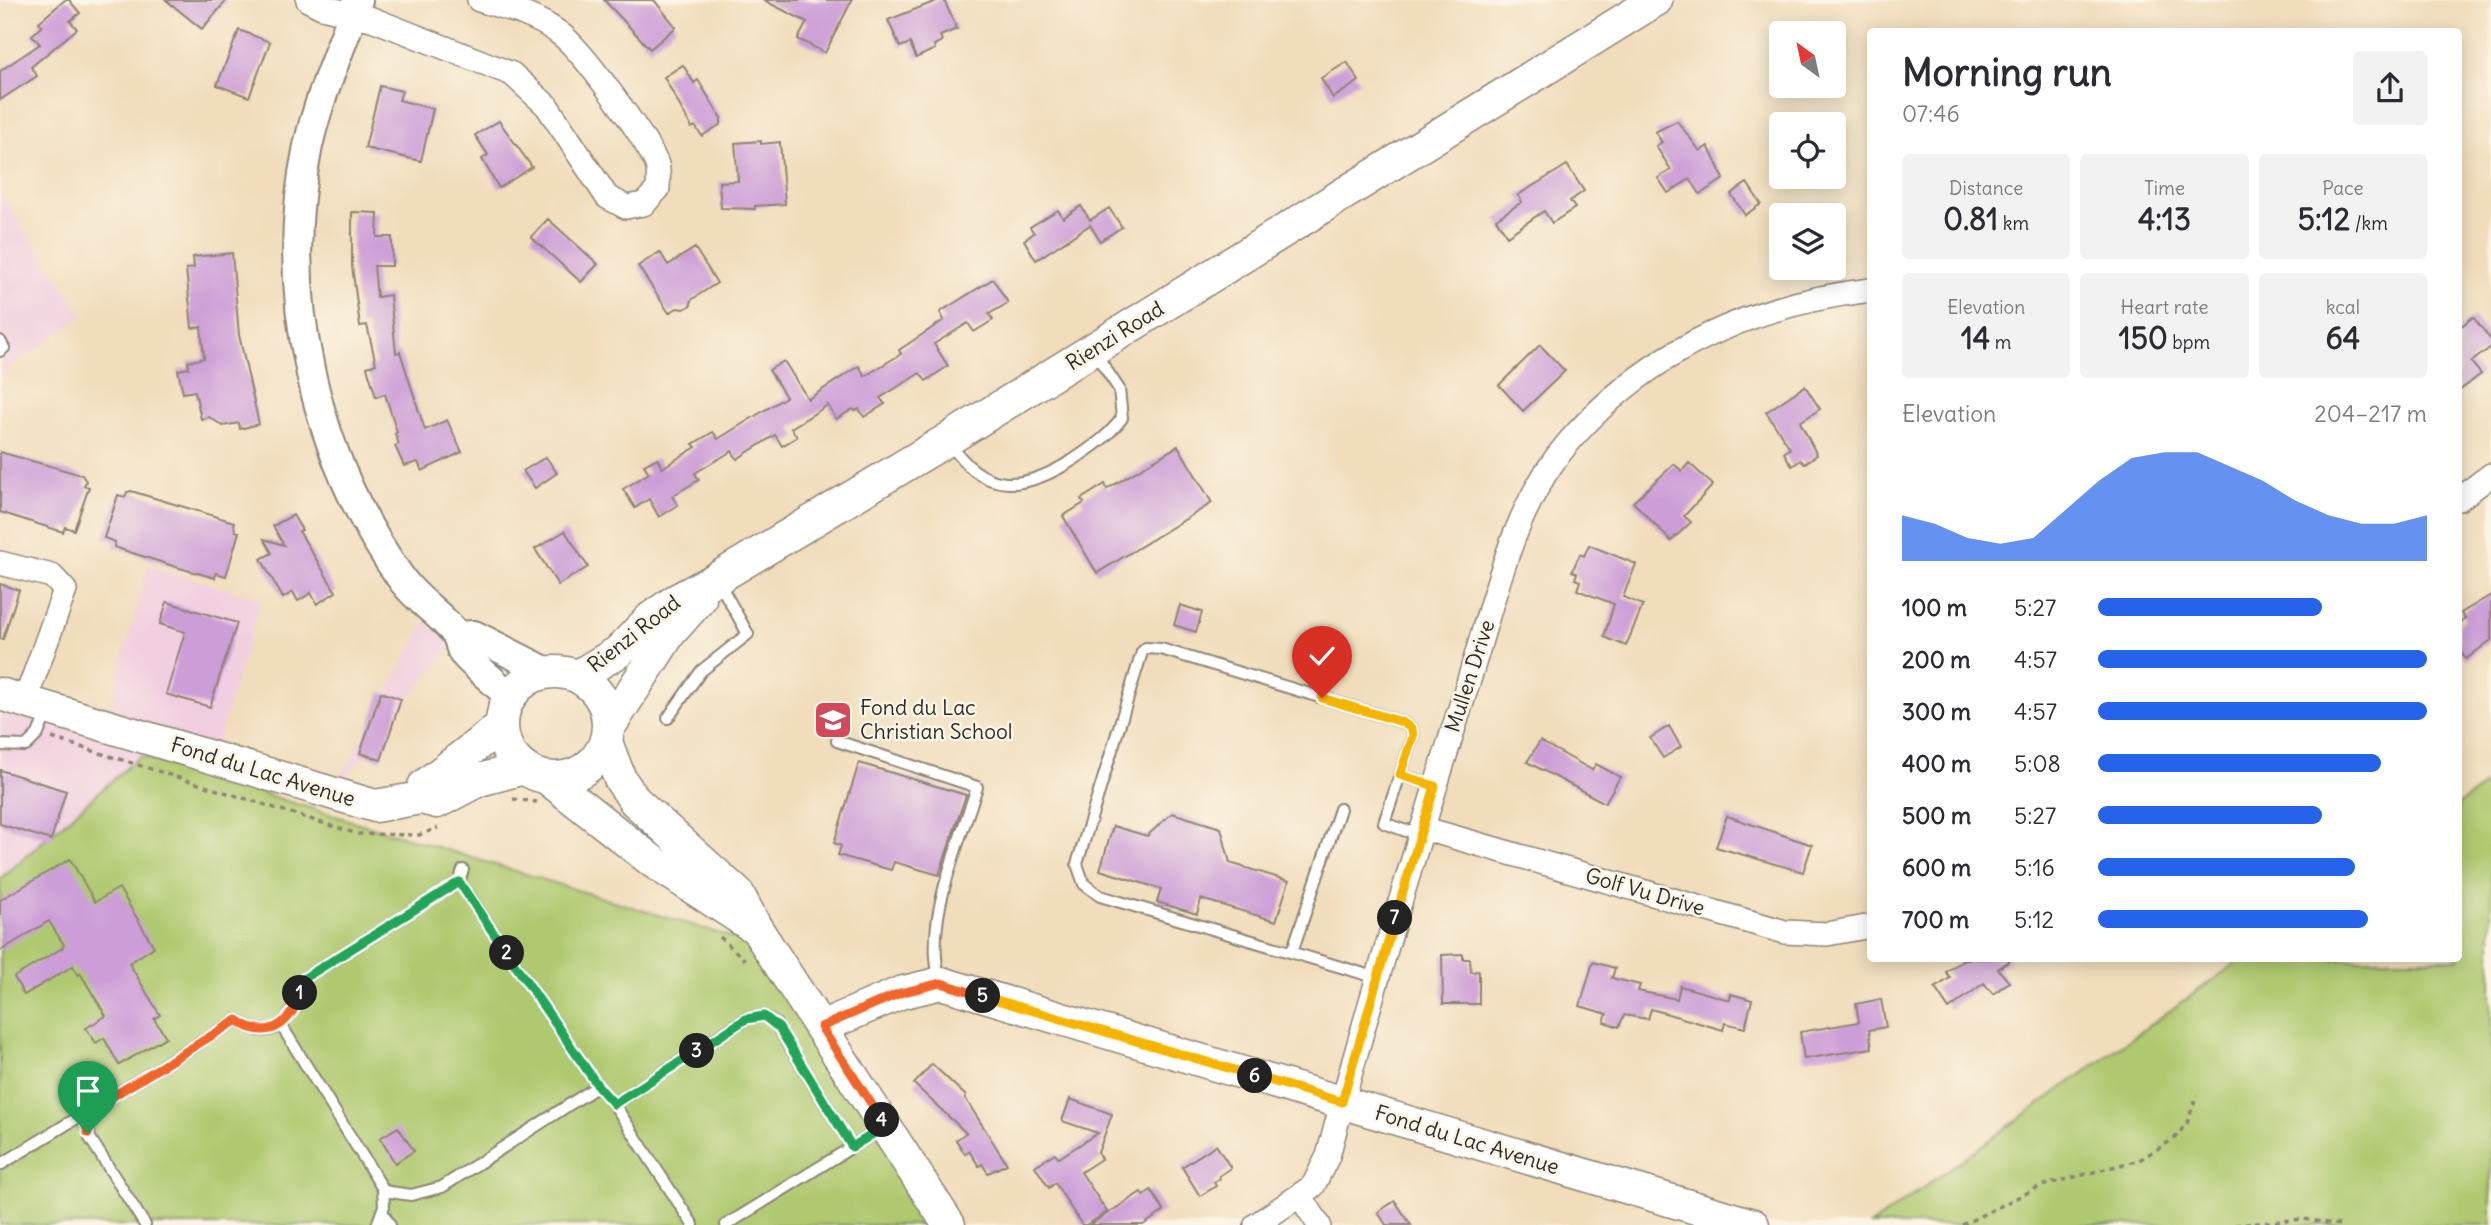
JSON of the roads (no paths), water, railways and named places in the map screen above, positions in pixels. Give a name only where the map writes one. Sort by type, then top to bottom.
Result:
[{"type":"main road","name":"Rienzi Road","points":[[578,676],[618,652],[651,618],[675,600],[716,579],[947,440],[1656,0]]},
{"type":"main road","points":[[537,783],[562,778],[582,770],[599,756],[607,735],[668,634],[716,579]]},
{"type":"main road","points":[[421,798],[424,786],[505,712],[532,676],[547,672],[578,676],[601,697],[607,735],[620,779],[635,801],[738,894],[756,928],[949,1225]]},
{"type":"main road","name":"Fond du Lac Avenue","points":[[25,701],[375,806],[421,798],[437,802],[479,780],[537,783]]},
{"type":"main road","points":[[505,712],[510,754],[537,783],[756,928]]},
{"type":"main road","points":[[821,1027],[900,993],[941,983]]},
{"type":"main road","name":"Fond du Lac Avenue","points":[[941,983],[1753,1225]]},
{"type":"street","points":[[308,0],[322,7],[355,7],[512,74],[547,106],[607,197],[626,207],[644,204],[658,189],[656,163],[583,57],[568,40],[523,12],[479,0]]},
{"type":"street","points":[[355,7],[313,124],[303,173],[299,271],[307,356],[329,439],[363,517],[410,589],[457,636],[461,651],[505,712]]},
{"type":"street","name":"Mullen Drive","points":[[1256,1225],[1301,1197],[1313,1186],[1328,1156],[1422,828],[1507,559],[1530,505],[1566,445],[1631,382],[1690,342],[1751,317],[1802,303],[1867,291]]},
{"type":"street","points":[[2462,497],[2491,475]]},
{"type":"street","points":[[0,563],[52,576],[65,590],[25,701]]},
{"type":"street","points":[[457,636],[474,635],[547,672]]},
{"type":"street","name":"Golf Vu Drive","points":[[1422,828],[1785,932],[1827,934],[1867,927]]},
{"type":"street","points":[[1301,1197],[1319,1225]]},
{"type":"lane","points":[[0,341],[4,348],[0,351]]},
{"type":"lane","points":[[947,440],[960,459],[982,476],[1013,485],[1043,479],[1109,436],[1122,418],[1119,389],[1092,349]]},
{"type":"lane","points":[[668,718],[701,671],[748,634],[716,579]]},
{"type":"lane","points":[[1378,978],[1100,895],[1081,878],[1077,864],[1142,652],[1151,647],[1161,649],[1402,722],[1412,729],[1413,736],[1384,823],[1406,831],[1422,828]]},
{"type":"lane","points":[[0,745],[26,746],[38,734],[25,701]]},
{"type":"lane","points":[[837,741],[977,787],[937,915],[934,958],[941,983]]},
{"type":"lane","points":[[1400,775],[1435,786]]},
{"type":"lane","points":[[1292,952],[1340,809]]},
{"type":"lane","points":[[0,1165],[237,1020],[264,1029],[281,1025],[290,1017],[303,979],[459,882],[463,870]]},
{"type":"lane","points":[[459,882],[598,1086],[614,1104],[693,1225]]},
{"type":"lane","points":[[614,1104],[746,1019],[764,1016],[779,1028],[852,1147]]},
{"type":"lane","points":[[281,1025],[383,1191],[383,1213],[377,1225]]},
{"type":"lane","points":[[383,1191],[411,1195],[442,1187],[598,1086]]},
{"type":"lane","points":[[84,1114],[90,1138],[145,1225]]},
{"type":"lane","points":[[726,1225],[886,1126]]},
{"type":"lane","points":[[383,1213],[390,1225]]},
{"type":"place","name":"Fond du Lac Christian School","points":[[833,720]]}]
